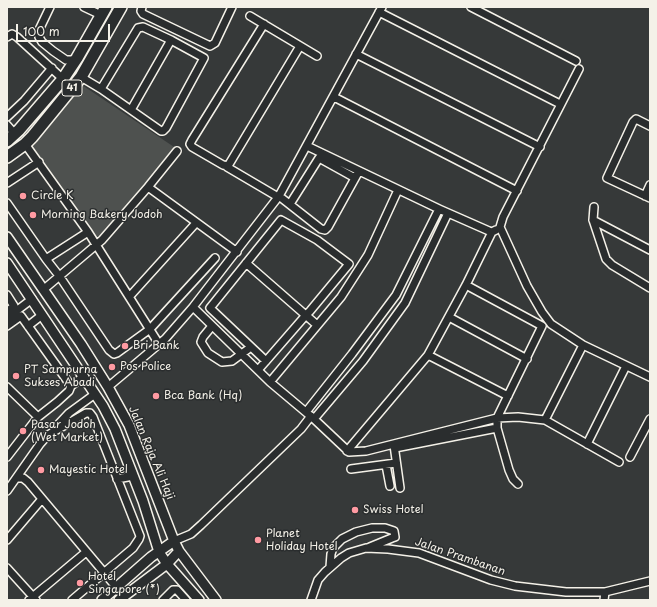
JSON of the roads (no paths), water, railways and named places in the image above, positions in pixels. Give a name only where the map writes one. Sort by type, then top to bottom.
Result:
[{"type":"highway","name":"41","points":[[7,157],[25,144],[40,129],[80,77],[121,7]]},
{"type":"highway","name":"41","points":[[11,137],[63,79],[78,56],[103,11]]},
{"type":"main road","name":"Jalan Raja Ali Haji","points":[[7,237],[108,387],[129,424],[179,551],[216,600]]},
{"type":"main road","points":[[7,263],[96,394],[115,429],[143,501],[159,552],[167,564],[199,600]]},
{"type":"main road","points":[[115,429],[129,424]]},
{"type":"main road","points":[[102,600],[174,541]]},
{"type":"main road","points":[[119,600],[167,564],[179,551]]},
{"type":"street","points":[[50,7],[38,32],[39,37],[42,42],[66,60],[73,60],[78,56]]},
{"type":"street","points":[[84,7],[103,11]]},
{"type":"street","points":[[142,7],[141,11],[143,14],[210,46],[215,43],[232,7]]},
{"type":"street","points":[[471,7],[576,61]]},
{"type":"street","points":[[108,387],[159,344],[193,307],[279,197],[380,10],[560,104]]},
{"type":"street","points":[[250,16],[317,56]]},
{"type":"street","points":[[264,24],[190,144],[192,147],[290,204],[321,229],[327,230],[357,174]]},
{"type":"street","points":[[80,77],[101,89],[161,131],[166,128],[204,59],[201,55],[171,40],[143,27],[138,28],[101,89]]},
{"type":"street","points":[[7,36],[12,34],[17,37],[63,79]]},
{"type":"street","points":[[131,110],[171,40]]},
{"type":"street","points":[[227,167],[300,46]]},
{"type":"street","points":[[356,54],[540,147]]},
{"type":"street","points":[[7,117],[24,101],[52,68]]},
{"type":"street","points":[[579,69],[503,217],[500,227],[527,286],[546,319],[561,332],[583,346],[650,378]]},
{"type":"street","points":[[334,97],[517,191]]},
{"type":"street","points":[[650,126],[636,120],[633,122],[607,178],[647,197],[650,185]]},
{"type":"street","points":[[7,125],[11,137]]},
{"type":"street","points":[[25,144],[88,232],[130,296],[159,344]]},
{"type":"street","points":[[307,146],[357,174]]},
{"type":"street","points":[[43,290],[96,245],[148,187],[177,151]]},
{"type":"street","points":[[290,204],[319,158],[398,190],[492,232]]},
{"type":"street","points":[[7,183],[39,162]]},
{"type":"street","points":[[148,187],[237,252]]},
{"type":"street","points":[[270,382],[341,297],[359,270],[368,255],[398,190]]},
{"type":"street","points":[[7,203],[111,352],[117,353],[150,329],[215,258]]},
{"type":"street","points":[[594,207],[593,220],[606,259],[612,265],[650,288]]},
{"type":"street","points":[[174,541],[191,534],[301,429],[396,295],[439,209]]},
{"type":"street","points":[[310,416],[363,361],[405,303],[448,213]]},
{"type":"street","points":[[258,370],[266,361],[306,315],[349,264],[317,240],[282,220],[210,308],[266,361]]},
{"type":"street","points":[[593,220],[650,250]]},
{"type":"street","points":[[130,296],[196,223]]},
{"type":"street","points":[[348,451],[428,355],[466,285],[492,232],[500,227]]},
{"type":"street","points":[[46,259],[88,232]]},
{"type":"street","points":[[246,263],[317,325]]},
{"type":"street","points":[[466,285],[542,326],[497,418],[498,428],[510,475],[518,484]]},
{"type":"street","points":[[7,295],[14,306],[7,312]]},
{"type":"street","points":[[7,318],[32,299]]},
{"type":"street","points":[[193,307],[270,382],[348,451],[366,451],[498,428]]},
{"type":"street","points":[[28,326],[42,315]]},
{"type":"street","points":[[7,326],[21,316],[71,386]]},
{"type":"street","points":[[449,317],[527,359]]},
{"type":"street","points":[[212,326],[201,342],[208,353],[222,362],[232,361],[251,347]]},
{"type":"street","points":[[545,420],[583,346]]},
{"type":"street","points":[[428,355],[508,396]]},
{"type":"street","points":[[587,444],[626,366]]},
{"type":"street","points":[[7,456],[38,417],[69,391],[71,386],[84,376]]},
{"type":"street","points":[[7,387],[38,417]]},
{"type":"street","points":[[7,491],[48,435],[69,413],[96,394]]},
{"type":"street","points":[[48,435],[86,413],[90,413],[93,416],[140,536],[133,548],[104,571],[72,600]]},
{"type":"street","points":[[394,446],[497,418],[518,417],[545,420],[619,462]]},
{"type":"street","points":[[630,457],[650,419]]},
{"type":"street","points":[[394,446],[400,488]]},
{"type":"street","points":[[351,469],[396,464]]},
{"type":"street","points":[[386,465],[390,486]]},
{"type":"street","points":[[117,479],[133,476]]},
{"type":"street","points":[[17,478],[23,478],[28,482],[117,588]]},
{"type":"street","points":[[7,540],[42,500]]},
{"type":"street","points":[[330,567],[333,548],[342,539],[356,532],[372,528],[385,528],[394,531],[395,537],[366,548]]},
{"type":"street","name":"Jalan Prambanan","points":[[311,600],[318,580],[330,567],[349,553],[366,548],[420,553],[491,580],[515,586],[566,592],[605,592],[650,581]]},
{"type":"street","points":[[7,568],[33,599],[86,552]]},
{"type":"street","points":[[163,600],[174,590],[177,590],[186,600]]},
{"type":"street","points":[[604,600],[605,592]]},
{"type":"place","name":"Circle K","points":[[23,196]]},
{"type":"place","name":"Morning Bakery Jodoh","points":[[33,215]]},
{"type":"place","name":"Bri Bank","points":[[125,346]]},
{"type":"place","name":"Pos Police","points":[[112,367]]},
{"type":"place","name":"PT Sampurna Sukses Abadi","points":[[16,376]]},
{"type":"place","name":"Bca Bank (Hq)","points":[[156,396]]},
{"type":"place","name":"Pasar Jodoh (Wet Market)","points":[[23,431]]},
{"type":"place","name":"Mayestic Hotel","points":[[41,470]]},
{"type":"place","name":"Swiss Hotel","points":[[355,510]]},
{"type":"place","name":"Planet Holiday Hotel","points":[[258,540]]},
{"type":"place","name":"Hotel Singapore (*)","points":[[80,583]]}]
